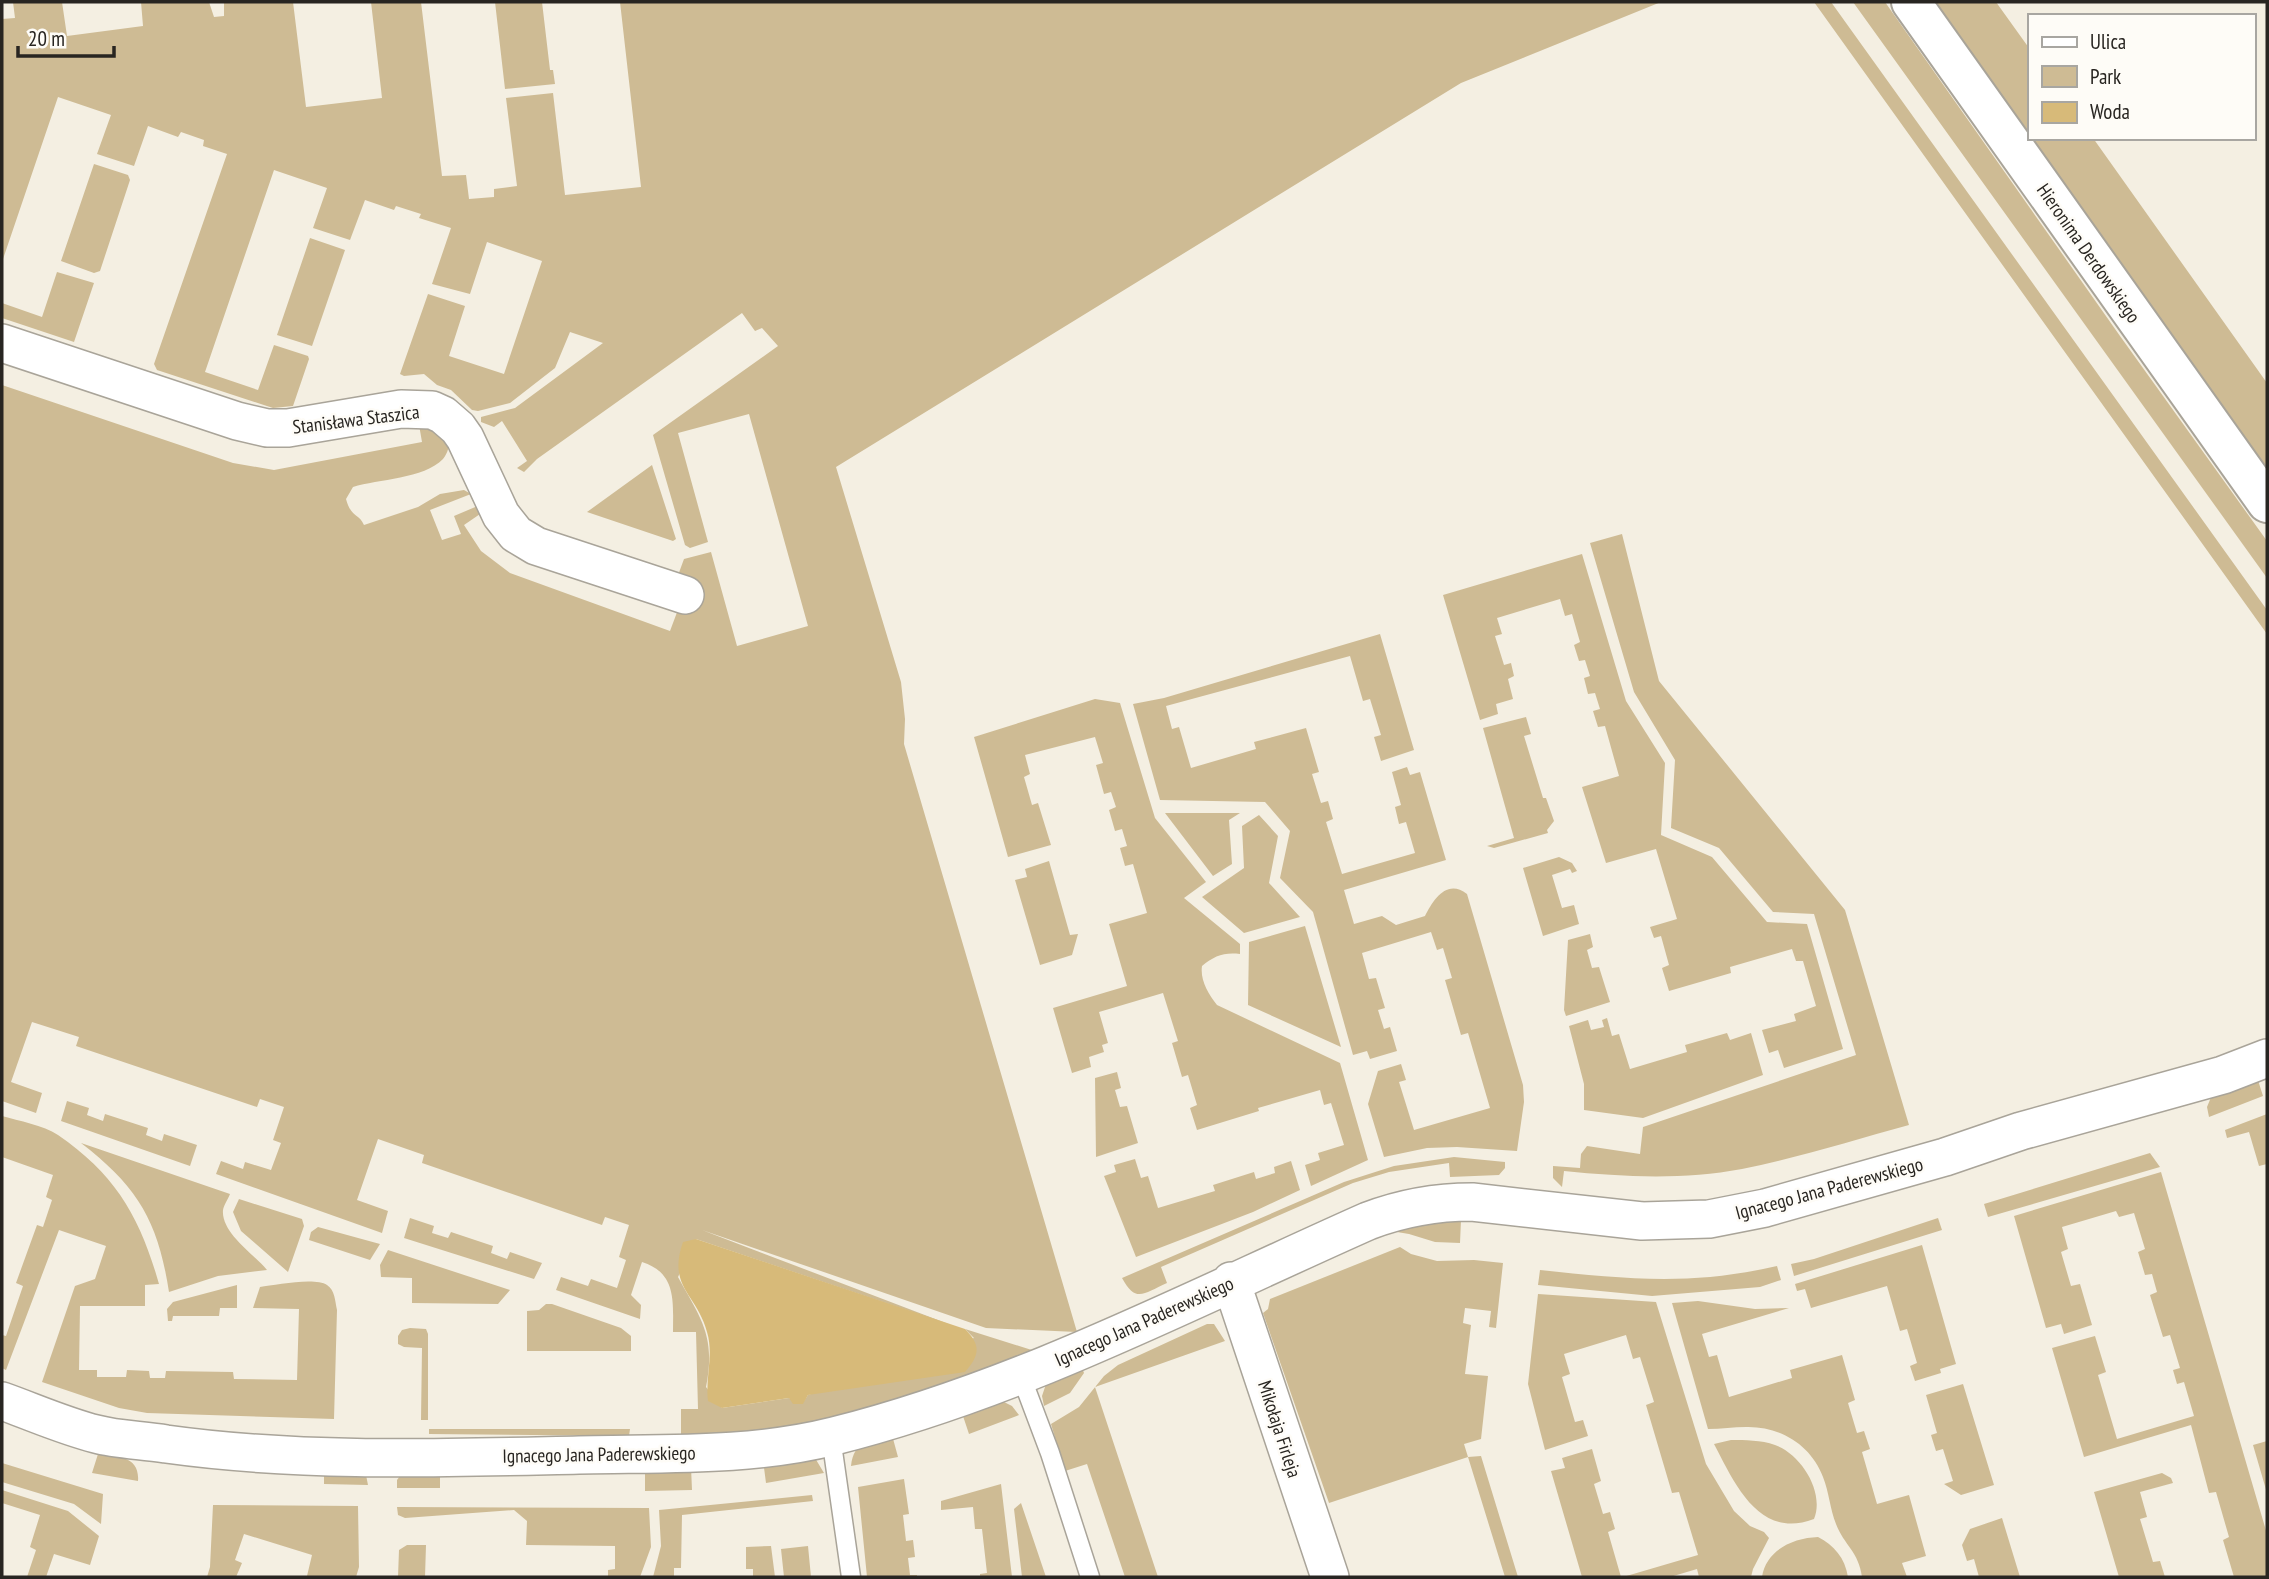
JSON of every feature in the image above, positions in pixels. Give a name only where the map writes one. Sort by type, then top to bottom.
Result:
[{"type":"main road","name":"Hieronima Derdowskiego","points":[[1910,2],[2267,503]]},
{"type":"street","name":"Stanisława Staszica","points":[[2,343],[237,421],[267,428],[288,428],[401,409],[432,410],[443,415],[465,438],[501,515],[516,534],[536,546],[685,595]]},
{"type":"street","name":"Ignacego Jana Paderewskiego","points":[[2,1401],[96,1434],[208,1449],[343,1458],[734,1450],[790,1444],[831,1437],[946,1403],[1021,1376],[1368,1220],[1394,1211],[1423,1205],[1472,1202],[1642,1221],[1709,1219],[1765,1208],[1945,1157],[2021,1131],[2223,1075],[2267,1058]]},
{"type":"street","name":"Mikołaja Firleja","points":[[1231,1281],[1330,1577]]},
{"type":"lane","points":[[1021,1376],[1047,1442],[1090,1577]]},
{"type":"lane","points":[[831,1437],[851,1577]]},
{"type":"green space","points":[[13,2],[62,2],[67,36],[143,26],[141,2],[209,2],[214,17],[224,16],[224,2],[293,2],[306,107],[382,98],[371,2],[421,2],[442,176],[466,175],[469,199],[494,197],[494,189],[517,186],[506,98],[553,93],[565,195],[641,187],[620,2],[1661,2],[1461,83],[836,467],[901,682],[905,719],[904,744],[1077,1332],[986,1328],[702,1230],[951,1325],[696,1239],[678,1277],[700,1317],[708,1341],[709,1369],[706,1387],[722,1408],[789,1398],[802,1404],[808,1395],[974,1338],[965,1329],[1038,1352],[915,1396],[844,1415],[763,1429],[681,1436],[681,1409],[698,1409],[696,1332],[673,1332],[671,1290],[662,1273],[642,1262],[631,1295],[641,1305],[640,1319],[556,1290],[561,1277],[588,1286],[591,1279],[617,1288],[626,1260],[619,1257],[629,1225],[605,1217],[602,1225],[422,1163],[424,1155],[378,1139],[357,1200],[388,1211],[382,1233],[216,1174],[221,1161],[243,1169],[245,1162],[271,1170],[281,1143],[273,1140],[284,1107],[260,1099],[257,1107],[76,1046],[79,1037],[32,1022],[11,1082],[42,1093],[36,1113],[2,1101],[2,385],[233,463],[274,470],[422,442],[418,419],[450,439],[446,454],[435,466],[413,475],[353,487],[346,499],[350,509],[364,525],[418,507],[440,494],[464,490],[471,494],[430,510],[442,540],[461,534],[454,516],[480,505],[483,512],[464,525],[481,551],[510,573],[670,631],[679,607],[677,578],[684,559],[711,552],[737,646],[808,626],[749,414],[678,433],[708,542],[690,548],[685,545],[653,435],[778,346],[762,328],[755,331],[742,313],[537,459],[524,472],[517,468],[527,461],[502,421],[494,427],[481,422],[481,417],[515,408],[603,343],[570,332],[555,368],[510,403],[478,411],[472,410],[451,390],[437,385],[424,374],[400,374],[428,294],[465,306],[449,356],[504,374],[542,261],[487,242],[470,294],[432,284],[451,228],[419,218],[421,214],[396,206],[394,210],[365,200],[350,240],[313,228],[327,188],[274,170],[205,372],[258,390],[274,345],[308,356],[293,406],[273,408],[157,370],[154,364],[227,154],[203,146],[204,140],[181,132],[178,137],[148,126],[134,166],[97,154],[111,115],[58,97],[2,262],[2,19],[15,18]]},
{"type":"green space","points":[[495,2],[542,2],[550,70],[553,70],[555,84],[505,89]]},
{"type":"green space","points":[[1814,2],[1831,2],[2267,610],[2267,634]]},
{"type":"green space","points":[[1853,2],[1885,2],[2267,541],[2267,578]]},
{"type":"green space","points":[[1934,2],[1996,2],[2028,47],[2028,134]]},
{"type":"green space","points":[[2033,140],[2094,140],[2267,383],[2267,469]]},
{"type":"green space","points":[[94,164],[128,175],[130,180],[100,271],[94,273],[61,261]]},
{"type":"green space","points":[[310,238],[345,250],[312,346],[277,335]]},
{"type":"green space","points":[[57,272],[94,283],[74,342],[2,318],[2,303],[42,317]]},
{"type":"green space","points":[[652,465],[676,539],[673,541],[587,512]]},
{"type":"green space","points":[[1622,534],[1659,681],[1845,910],[1909,1125],[1742,1169],[1698,1175],[1653,1176],[1564,1171],[1562,1187],[1553,1178],[1553,1166],[1580,1168],[1581,1154],[1587,1146],[1640,1154],[1643,1127],[1856,1055],[1814,914],[1773,912],[1719,848],[1671,828],[1675,760],[1634,692],[1590,543]]},
{"type":"green space","points":[[1582,554],[1626,701],[1665,763],[1661,835],[1712,857],[1767,922],[1807,924],[1843,1049],[1784,1068],[1778,1050],[1769,1053],[1762,1030],[1796,1021],[1794,1014],[1816,1006],[1803,961],[1796,961],[1792,949],[1730,967],[1731,973],[1669,991],[1662,968],[1669,965],[1661,936],[1654,938],[1650,927],[1677,919],[1656,849],[1606,863],[1582,787],[1619,776],[1605,726],[1598,727],[1593,711],[1600,709],[1595,693],[1588,694],[1584,678],[1590,676],[1585,660],[1579,661],[1574,645],[1580,642],[1572,614],[1565,616],[1560,599],[1497,618],[1502,634],[1495,636],[1504,665],[1511,663],[1514,676],[1508,679],[1513,699],[1496,704],[1498,714],[1480,720],[1443,595]]},
{"type":"green space","points":[[1380,634],[1414,750],[1381,761],[1374,737],[1381,735],[1370,699],[1363,701],[1350,656],[1166,706],[1172,729],[1179,727],[1191,768],[1256,749],[1254,742],[1306,728],[1319,772],[1312,774],[1321,803],[1328,801],[1333,819],[1326,822],[1342,874],[1415,853],[1406,822],[1399,824],[1395,807],[1401,805],[1392,772],[1407,767],[1410,775],[1420,772],[1446,860],[1344,890],[1354,924],[1382,916],[1396,925],[1425,916],[1437,898],[1447,890],[1453,888],[1467,894],[1523,1085],[1524,1102],[1517,1151],[1427,1148],[1384,1157],[1368,1104],[1378,1071],[1401,1064],[1406,1080],[1399,1082],[1414,1130],[1490,1108],[1468,1033],[1461,1035],[1445,980],[1452,978],[1443,948],[1437,950],[1431,932],[1362,953],[1369,979],[1376,978],[1385,1008],[1378,1010],[1384,1029],[1390,1027],[1397,1051],[1370,1059],[1367,1051],[1353,1055],[1313,912],[1280,878],[1290,831],[1265,802],[1160,800],[1133,704],[1164,698]]},
{"type":"green space","points":[[1095,699],[1120,703],[1155,818],[1206,882],[1184,898],[1240,944],[1240,954],[1220,956],[1202,966],[1203,981],[1208,991],[1217,1005],[1340,1063],[1368,1160],[1311,1186],[1305,1165],[1320,1160],[1318,1153],[1344,1145],[1331,1103],[1324,1105],[1320,1090],[1197,1130],[1190,1108],[1197,1105],[1188,1075],[1182,1077],[1172,1043],[1178,1041],[1163,993],[1099,1012],[1108,1043],[1102,1045],[1104,1052],[1089,1057],[1091,1067],[1072,1073],[1053,1008],[1127,986],[1109,924],[1147,913],[1133,864],[1125,866],[1120,848],[1127,846],[1122,829],[1115,831],[1109,810],[1116,807],[1111,792],[1104,794],[1096,765],[1103,763],[1095,737],[1025,755],[1030,774],[1024,777],[1032,805],[1038,803],[1051,845],[1008,857],[974,737]]},
{"type":"green space","points":[[1526,717],[1531,734],[1524,736],[1543,798],[1546,798],[1554,821],[1547,830],[1548,833],[1494,848],[1487,846],[1514,838],[1483,728]]},
{"type":"green space","points":[[1165,813],[1240,813],[1229,820],[1232,864],[1213,876]]},
{"type":"green space","points":[[1259,815],[1278,836],[1269,883],[1300,917],[1244,933],[1202,897],[1244,868],[1242,826]]},
{"type":"green space","points":[[1559,857],[1572,863],[1577,871],[1572,873],[1570,869],[1552,875],[1562,908],[1574,905],[1579,924],[1543,936],[1523,868]]},
{"type":"green space","points":[[1049,861],[1070,935],[1078,934],[1072,955],[1040,965],[1015,880],[1027,877],[1025,869]]},
{"type":"green space","points":[[1305,926],[1341,1047],[1248,1005],[1249,942]]},
{"type":"green space","points":[[1590,934],[1593,947],[1587,950],[1592,968],[1599,967],[1610,1002],[1566,1016],[1564,1010],[1568,940]]},
{"type":"green space","points":[[1607,1018],[1612,1036],[1619,1034],[1630,1069],[1687,1052],[1685,1045],[1727,1033],[1730,1040],[1751,1033],[1763,1075],[1643,1118],[1584,1110],[1584,1084],[1569,1026],[1588,1020],[1591,1030],[1604,1027],[1602,1020]]},
{"type":"green space","points":[[1117,1072],[1121,1088],[1115,1090],[1120,1107],[1127,1106],[1138,1143],[1096,1157],[1095,1078]]},
{"type":"green space","points":[[2256,1074],[2263,1096],[2209,1117],[2207,1107],[2214,1090]]},
{"type":"green space","points":[[67,1101],[89,1108],[87,1115],[103,1121],[105,1114],[148,1128],[146,1135],[162,1141],[164,1134],[197,1145],[190,1166],[61,1121]]},
{"type":"green space","points":[[2267,1114],[2267,1164],[2259,1166],[2249,1132],[2227,1138],[2225,1130]]},
{"type":"green space","points":[[2,1116],[58,1135],[96,1166],[123,1199],[152,1260],[159,1284],[145,1285],[145,1306],[80,1306],[79,1370],[97,1370],[97,1377],[126,1377],[127,1370],[149,1371],[150,1378],[165,1378],[166,1371],[233,1372],[234,1379],[297,1380],[299,1309],[253,1308],[260,1287],[295,1282],[321,1283],[332,1290],[337,1310],[334,1419],[147,1413],[119,1408],[42,1382],[75,1286],[95,1279],[106,1246],[59,1230],[6,1370],[2,1368],[2,1335],[6,1336],[23,1286],[16,1283],[37,1225],[43,1227],[52,1200],[46,1197],[53,1175],[2,1157]]},
{"type":"green space","points":[[81,1143],[230,1194],[223,1210],[227,1227],[239,1243],[267,1270],[218,1276],[169,1292],[159,1245],[142,1207],[117,1175]]},
{"type":"green space","points":[[2150,1153],[2160,1167],[1988,1217],[1984,1204]]},
{"type":"green space","points":[[1454,1157],[1505,1162],[1505,1168],[1499,1175],[1450,1177],[1449,1163],[1389,1172],[1353,1183],[1161,1267],[1167,1283],[1146,1293],[1136,1294],[1122,1278],[1344,1182],[1394,1166]]},
{"type":"green space","points":[[1135,1159],[1141,1178],[1148,1176],[1158,1208],[1215,1191],[1213,1185],[1254,1172],[1256,1179],[1275,1173],[1274,1167],[1291,1161],[1300,1190],[1253,1212],[1136,1257],[1104,1176],[1116,1172],[1114,1165]]},
{"type":"green space","points":[[2161,1172],[2267,1534],[2267,1577],[2234,1577],[2223,1540],[2229,1537],[2216,1492],[2209,1493],[2191,1425],[2084,1457],[2052,1348],[2095,1336],[2106,1372],[2098,1375],[2117,1439],[2194,1416],[2184,1382],[2177,1384],[2173,1370],[2180,1368],[2170,1335],[2163,1337],[2150,1295],[2157,1292],[2152,1274],[2145,1275],[2138,1252],[2145,1249],[2134,1213],[2119,1217],[2116,1211],[2062,1227],[2068,1249],[2061,1252],[2071,1286],[2080,1284],[2092,1325],[2064,1334],[2061,1324],[2046,1328],[2014,1216]]},
{"type":"green space","points":[[239,1199],[302,1219],[304,1226],[288,1272],[241,1231],[233,1212]]},
{"type":"green space","points":[[410,1218],[434,1226],[432,1233],[448,1238],[451,1232],[493,1246],[491,1253],[507,1259],[510,1252],[542,1263],[534,1279],[404,1238]]},
{"type":"green space","points":[[1938,1218],[1942,1230],[1794,1276],[1791,1264]]},
{"type":"green space","points":[[1461,1220],[1460,1243],[1435,1242],[1391,1231],[1414,1224]]},
{"type":"green space","points":[[318,1227],[380,1244],[370,1260],[309,1240],[311,1232]]},
{"type":"green space","points":[[1922,1245],[1956,1364],[1940,1369],[1941,1373],[1915,1381],[1910,1366],[1917,1363],[1907,1329],[1900,1331],[1887,1286],[1811,1308],[1805,1289],[1797,1291],[1795,1284]]},
{"type":"green space","points":[[1400,1247],[1411,1254],[1437,1261],[1474,1260],[1503,1263],[1496,1328],[1489,1327],[1491,1311],[1465,1308],[1463,1323],[1471,1325],[1465,1374],[1488,1376],[1481,1439],[1464,1444],[1468,1457],[1329,1503],[1263,1313],[1268,1309],[1270,1299]]},
{"type":"green space","points":[[388,1250],[510,1290],[498,1304],[412,1303],[412,1278],[381,1277],[380,1265]]},
{"type":"green space","points":[[1777,1266],[1781,1280],[1760,1287],[1652,1296],[1538,1285],[1540,1270],[1658,1279],[1716,1276]]},
{"type":"green space","points":[[237,1285],[237,1308],[220,1308],[219,1316],[173,1316],[172,1321],[168,1321],[167,1309],[173,1302]]},
{"type":"green space","points":[[1538,1294],[1656,1302],[1706,1464],[1734,1511],[1750,1526],[1764,1532],[1769,1538],[1751,1577],[1699,1577],[1697,1569],[1670,1577],[1623,1577],[1698,1555],[1679,1492],[1672,1493],[1646,1405],[1654,1402],[1640,1357],[1633,1359],[1626,1335],[1564,1354],[1570,1374],[1562,1377],[1575,1422],[1583,1420],[1588,1436],[1545,1450],[1528,1384]]},
{"type":"green space","points":[[1698,1301],[1755,1309],[1789,1308],[1702,1334],[1709,1357],[1717,1355],[1729,1397],[1792,1378],[1790,1370],[1842,1355],[1855,1400],[1848,1403],[1857,1433],[1864,1431],[1870,1449],[1862,1452],[1877,1504],[1909,1495],[1926,1556],[1902,1563],[1907,1577],[1862,1577],[1858,1561],[1836,1524],[1818,1466],[1793,1440],[1771,1430],[1759,1428],[1708,1429],[1672,1303]]},
{"type":"green space","points":[[546,1304],[621,1328],[631,1336],[631,1351],[527,1351],[527,1311],[539,1310]]},
{"type":"green space","points":[[1207,1324],[1214,1324],[1225,1341],[1095,1387],[1118,1365]]},
{"type":"green space","points":[[426,1329],[428,1334],[428,1420],[421,1420],[422,1348],[398,1344],[398,1336],[402,1330]]},
{"type":"green space","points":[[1082,1368],[1084,1373],[1070,1393],[1044,1406],[1042,1396],[1046,1384]]},
{"type":"green space","points":[[1963,1384],[1994,1485],[1961,1495],[1944,1484],[1953,1481],[1943,1449],[1936,1451],[1931,1435],[1937,1433],[1926,1395]]},
{"type":"green space","points":[[1095,1387],[1158,1577],[1125,1577],[1087,1464],[1065,1471],[1051,1424],[1079,1407]]},
{"type":"green space","points":[[1002,1401],[1012,1406],[1019,1415],[969,1434],[962,1413]]},
{"type":"green space","points":[[429,1429],[630,1429],[629,1436],[429,1434]]},
{"type":"green space","points":[[892,1435],[898,1457],[851,1466],[859,1446]]},
{"type":"green space","points":[[1731,1440],[1770,1443],[1794,1457],[1802,1465],[1813,1486],[1817,1508],[1814,1519],[1795,1523],[1778,1522],[1751,1504],[1740,1491],[1714,1444]]},
{"type":"green space","points":[[2267,1441],[2267,1493],[2253,1445]]},
{"type":"green space","points":[[1592,1449],[1601,1481],[1594,1484],[1603,1514],[1610,1512],[1615,1529],[1608,1532],[1621,1577],[1582,1577],[1551,1471],[1565,1468],[1562,1458]]},
{"type":"green space","points":[[98,1454],[120,1457],[131,1462],[138,1473],[138,1481],[92,1473]]},
{"type":"green space","points":[[1481,1456],[1518,1577],[1505,1577],[1468,1457]]},
{"type":"green space","points":[[815,1458],[824,1473],[766,1483],[763,1460]]},
{"type":"green space","points":[[2,1463],[103,1494],[101,1524],[74,1504],[2,1482]]},
{"type":"green space","points":[[324,1464],[366,1475],[368,1485],[324,1484]]},
{"type":"green space","points":[[440,1466],[440,1488],[397,1488],[397,1480],[403,1472]]},
{"type":"green space","points":[[645,1467],[691,1467],[692,1490],[645,1491]]},
{"type":"green space","points":[[2162,1473],[2171,1478],[2173,1483],[2140,1492],[2147,1517],[2140,1519],[2153,1562],[2160,1561],[2165,1577],[2119,1577],[2094,1492]]},
{"type":"green space","points":[[904,1479],[909,1514],[903,1515],[906,1541],[913,1540],[915,1557],[908,1558],[910,1575],[917,1577],[867,1577],[858,1487]]},
{"type":"green space","points":[[1001,1484],[1012,1577],[980,1577],[980,1574],[987,1573],[982,1529],[975,1529],[973,1507],[941,1510],[941,1501]]},
{"type":"green space","points":[[2,1490],[68,1511],[99,1536],[90,1565],[54,1554],[46,1577],[27,1577],[36,1550],[30,1547],[40,1515],[2,1503]]},
{"type":"green space","points":[[812,1495],[813,1501],[682,1515],[681,1568],[674,1568],[674,1577],[653,1577],[661,1546],[659,1510]]},
{"type":"green space","points":[[1021,1503],[1046,1577],[1022,1577],[1014,1509]]},
{"type":"green space","points":[[213,1505],[358,1506],[359,1567],[356,1577],[307,1576],[312,1555],[244,1534],[235,1560],[242,1563],[236,1577],[207,1577],[210,1567]]},
{"type":"green space","points":[[397,1507],[649,1508],[651,1547],[640,1577],[608,1577],[608,1570],[615,1569],[615,1546],[526,1545],[527,1521],[514,1510],[405,1518],[398,1515]]},
{"type":"green space","points":[[2002,1518],[2020,1577],[1979,1577],[1974,1559],[1967,1561],[1962,1545],[1970,1529]]},
{"type":"green space","points":[[1818,1537],[1838,1553],[1848,1577],[1762,1577],[1769,1560],[1782,1547],[1799,1540]]},
{"type":"green space","points":[[407,1545],[426,1545],[425,1577],[398,1577],[399,1550]]},
{"type":"green space","points":[[771,1546],[775,1577],[753,1577],[753,1569],[746,1569],[746,1547]]},
{"type":"green space","points":[[808,1546],[811,1577],[784,1577],[781,1549]]},
{"type":"water","points":[[696,1239],[965,1329],[976,1345],[974,1360],[965,1372],[808,1395],[803,1404],[793,1404],[789,1398],[722,1408],[708,1401],[709,1341],[697,1308],[685,1290],[679,1270],[683,1242]]}]
